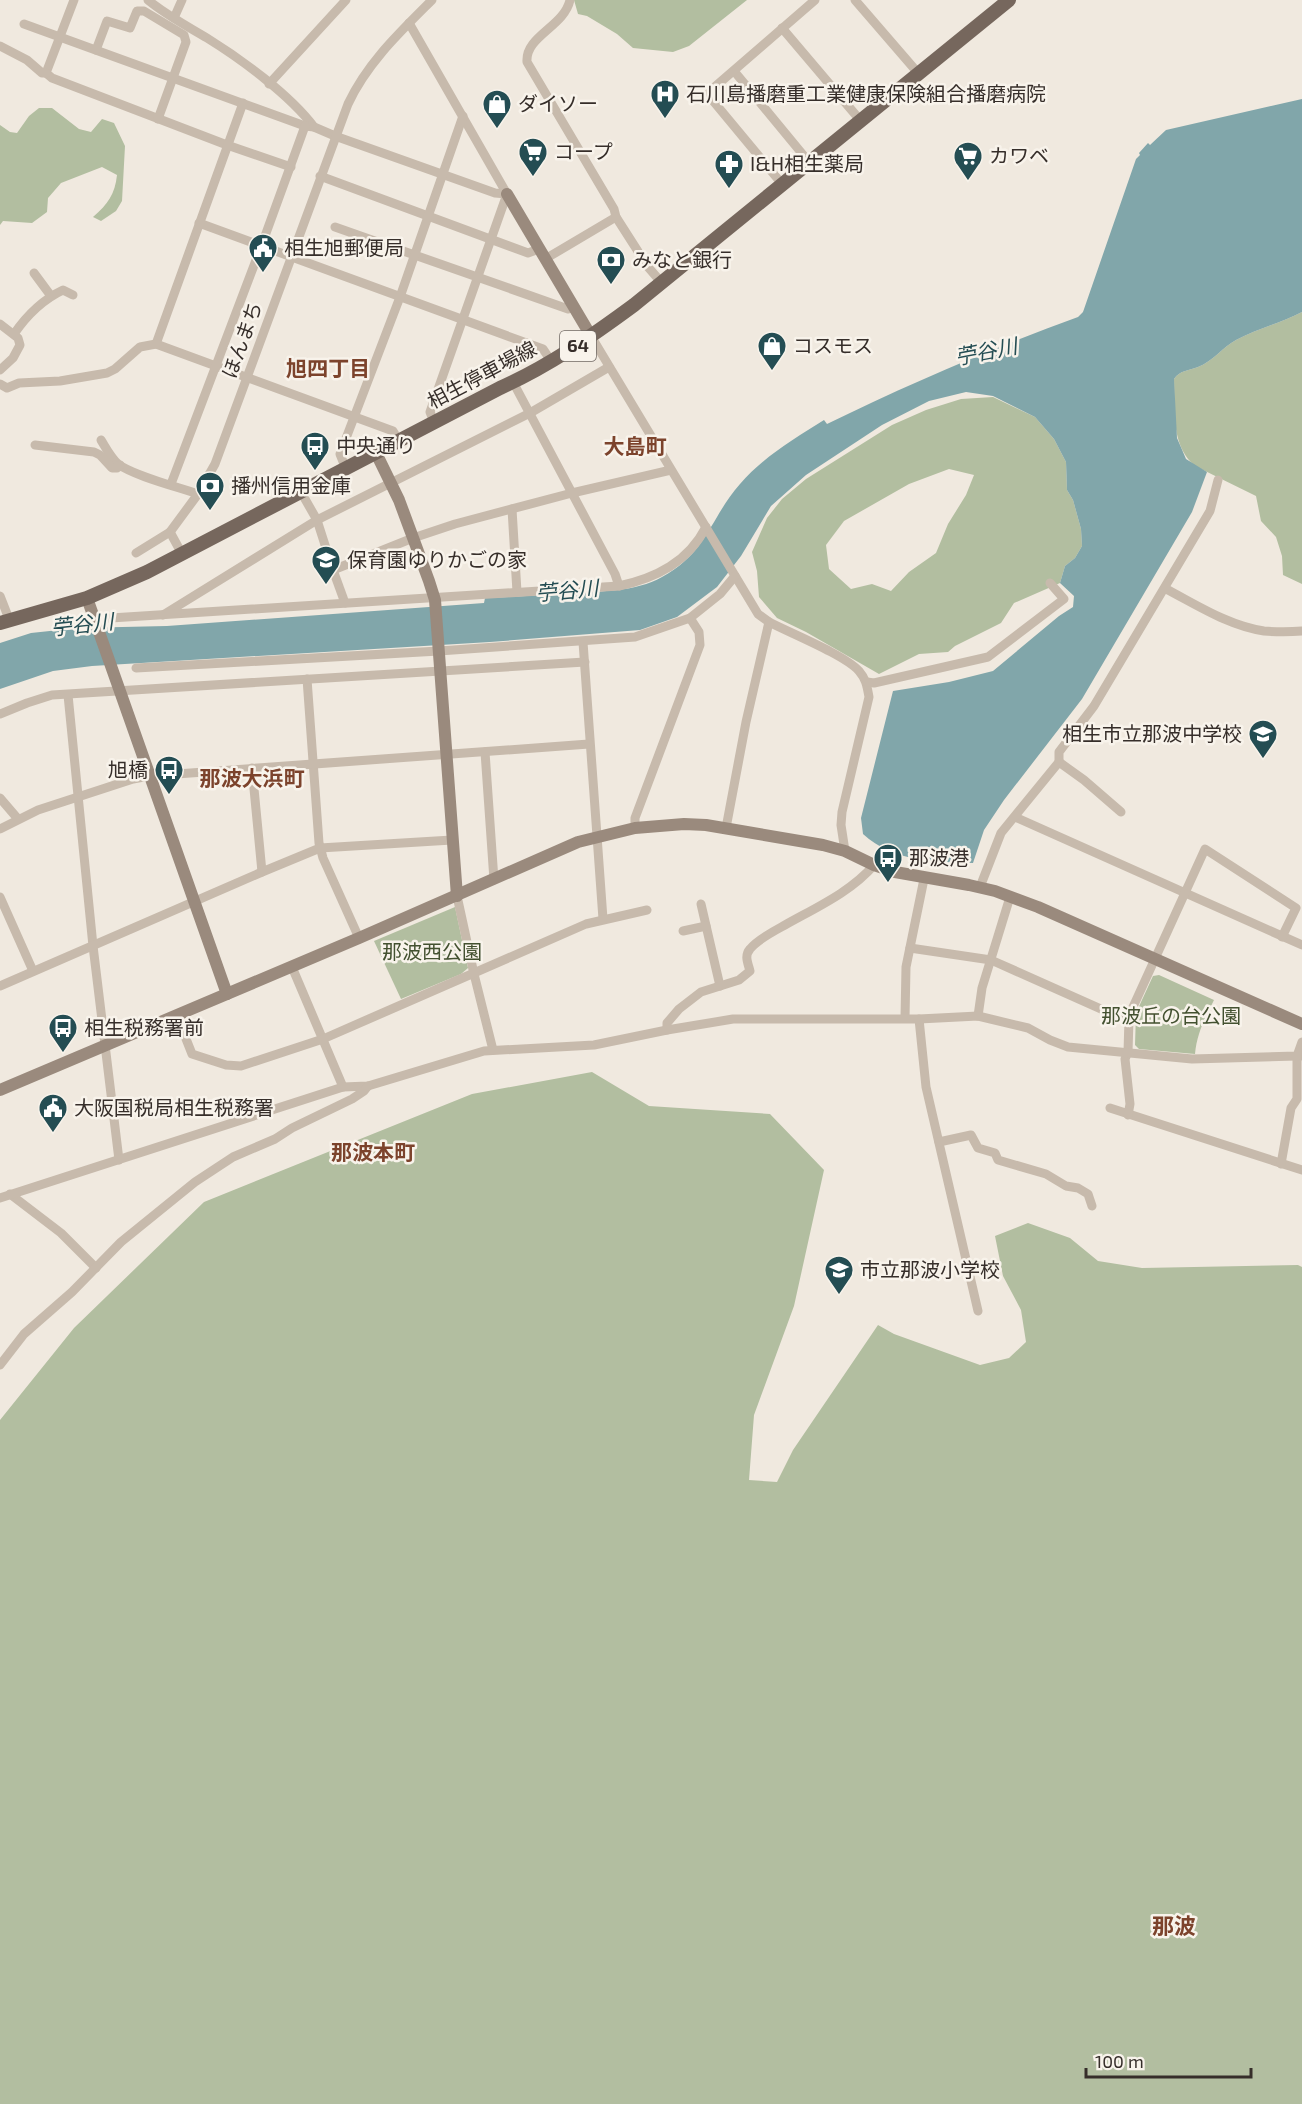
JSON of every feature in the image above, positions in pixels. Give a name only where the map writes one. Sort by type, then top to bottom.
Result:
[{"type":"main road","name":"相生停車場線","points":[[4,621],[87,598],[182,554],[551,361],[591,336],[661,282],[918,73],[993,5],[1010,0]]},
{"type":"street","points":[[46,73],[74,0]]},
{"type":"street","points":[[148,0],[222,48],[269,84],[306,116],[309,126],[291,167],[171,484]]},
{"type":"street","points":[[174,18],[182,0]]},
{"type":"street","points":[[269,84],[346,0]]},
{"type":"street","name":"ほんまち","points":[[170,532],[201,490],[224,442],[320,176],[357,85],[370,66],[429,0]]},
{"type":"street","points":[[570,0],[568,9],[561,19],[531,46],[527,54],[527,62],[614,209],[616,217],[648,267],[661,282]]},
{"type":"street","points":[[782,183],[709,96],[710,92],[815,0]]},
{"type":"street","points":[[855,0],[918,73]]},
{"type":"street","points":[[96,50],[107,21],[130,28],[137,11],[144,11],[184,35],[186,42],[158,119]]},
{"type":"street","points":[[409,23],[573,307],[751,605],[769,622],[845,660],[858,670],[867,682],[869,697],[842,812],[841,825],[845,851]]},
{"type":"street","points":[[24,24],[495,193],[507,194]]},
{"type":"street","points":[[783,28],[860,120]]},
{"type":"street","points":[[0,46],[27,60],[52,78],[227,146],[291,167]]},
{"type":"street","points":[[734,71],[809,162]]},
{"type":"street","points":[[156,344],[243,103]]},
{"type":"street","points":[[346,469],[340,454],[400,297],[463,116]]},
{"type":"street","points":[[320,176],[528,253],[542,254],[616,217]]},
{"type":"street","points":[[434,422],[430,412],[507,194]]},
{"type":"street","points":[[199,223],[543,349],[551,361]]},
{"type":"street","points":[[335,227],[568,309],[573,307]]},
{"type":"street","points":[[34,273],[51,296]]},
{"type":"street","points":[[14,334],[23,321],[51,296],[63,290],[73,295]]},
{"type":"street","points":[[0,324],[18,338],[20,345],[13,358],[0,370]]},
{"type":"street","points":[[0,384],[7,388],[19,383],[60,381],[107,373],[140,347],[156,344],[393,431],[399,441]]},
{"type":"street","points":[[162,615],[317,520],[530,413],[609,367]]},
{"type":"street","points":[[513,382],[615,574],[619,586]]},
{"type":"street","points":[[101,440],[115,461],[134,472],[171,484],[201,490]]},
{"type":"street","points":[[35,445],[94,452],[112,468],[120,465]]},
{"type":"street","points":[[376,453],[391,482],[434,599],[457,896],[493,1050]]},
{"type":"street","points":[[333,570],[413,538],[572,493],[672,470]]},
{"type":"street","points":[[980,887],[1001,833],[1059,762],[1059,752],[1094,706],[1166,589],[1210,511],[1218,480]]},
{"type":"street","points":[[301,492],[317,520],[345,603]]},
{"type":"street","points":[[512,509],[517,592]]},
{"type":"street","points":[[96,622],[162,615],[619,586],[652,577],[668,568],[691,551],[708,530]]},
{"type":"street","points":[[136,553],[170,532],[182,554]]},
{"type":"street","points":[[136,668],[635,637],[690,618],[720,594],[734,574]]},
{"type":"street","points":[[867,682],[874,683],[988,657],[1064,599],[1050,583]]},
{"type":"street","points":[[1166,589],[1207,610],[1250,627],[1264,631],[1302,631]]},
{"type":"street","points":[[0,596],[4,621]]},
{"type":"street","points":[[87,598],[227,994]]},
{"type":"street","points":[[635,828],[635,818],[700,645],[699,632],[690,618]]},
{"type":"street","points":[[726,828],[746,722],[769,622]]},
{"type":"street","points":[[583,642],[603,919]]},
{"type":"street","points":[[0,714],[52,696],[585,662]]},
{"type":"street","points":[[308,679],[320,848],[359,938]]},
{"type":"street","points":[[68,695],[93,946],[119,1160]]},
{"type":"street","points":[[0,829],[18,819],[133,778],[589,744]]},
{"type":"street","points":[[485,752],[494,880]]},
{"type":"street","points":[[1059,762],[1121,812]]},
{"type":"street","points":[[252,768],[262,872]]},
{"type":"street","points":[[0,798],[18,819]]},
{"type":"street","points":[[1015,817],[1302,945]]},
{"type":"street","points":[[0,1090],[292,967],[578,842],[635,828],[684,824],[726,828],[823,845],[845,851],[895,872],[924,879],[980,887],[1038,907],[1302,1024]]},
{"type":"street","points":[[0,986],[320,848],[452,840]]},
{"type":"street","points":[[1128,1115],[1130,1104],[1125,1059],[1128,1052],[1129,1019],[1205,849],[1296,908],[1282,937]]},
{"type":"street","points":[[667,1030],[667,1023],[679,1009],[701,992],[738,980],[750,971],[746,957],[750,949],[771,933],[821,905],[874,865]]},
{"type":"street","points":[[905,1018],[906,967],[924,879]]},
{"type":"street","points":[[0,897],[33,971]]},
{"type":"street","points":[[978,1016],[982,988],[1010,897]]},
{"type":"street","points":[[701,904],[720,986]]},
{"type":"street","points":[[177,1016],[192,1054],[226,1065],[241,1066],[323,1039],[586,924],[647,910]]},
{"type":"street","points":[[683,931],[706,926]]},
{"type":"street","points":[[910,948],[991,960],[1119,1017],[1129,1019]]},
{"type":"street","points":[[292,967],[343,1087]]},
{"type":"street","points":[[5,1196],[343,1087],[368,1086],[493,1050],[594,1046],[733,1019],[919,1019],[978,1016],[1028,1028],[1068,1047],[1213,1059],[1300,1056]]},
{"type":"street","points":[[919,1019],[926,1087],[978,1311]]},
{"type":"street","points":[[1281,1164],[1291,1108],[1299,1099],[1302,1042]]},
{"type":"street","points":[[0,1365],[24,1334],[121,1242],[212,1169],[352,1099],[368,1086]]},
{"type":"street","points":[[1110,1108],[1302,1170]]},
{"type":"street","points":[[939,1142],[971,1135],[978,1148],[995,1153],[998,1160],[1046,1174],[1066,1186],[1078,1188],[1089,1194],[1092,1206]]},
{"type":"street","points":[[5,1196],[61,1233],[96,1268]]},
{"type":"green space","points":[[574,0],[747,0],[689,46],[673,52],[633,48],[617,34],[587,16],[578,14]]},
{"type":"green space","points":[[39,108],[52,108],[79,129],[91,132],[102,119],[114,123],[125,146],[122,201],[116,211],[101,221],[93,217],[110,198],[115,188],[117,175],[102,167],[61,183],[48,198],[47,212],[32,223],[3,221],[0,225],[0,125],[10,132],[17,133],[29,116]]},
{"type":"green space","points":[[1302,312],[1302,584],[1283,575],[1282,556],[1276,537],[1261,521],[1256,496],[1195,466],[1181,448],[1174,414],[1174,379],[1182,372],[1198,367],[1213,358],[1236,340]]},
{"type":"green space","points":[[993,397],[1035,417],[1054,439],[1066,462],[1067,490],[1073,500],[1081,529],[1082,546],[1075,558],[1065,566],[1060,583],[1014,603],[1001,623],[955,646],[948,652],[919,654],[879,674],[777,618],[759,597],[757,571],[752,552],[767,518],[782,499],[806,479],[892,425],[926,410],[961,399]],"holes":[[[949,469],[974,475],[966,495],[948,524],[936,553],[909,572],[891,591],[872,584],[851,589],[829,569],[826,545],[844,521],[909,484]]]},
{"type":"green space","name":"那波西公園","points":[[455,907],[468,968],[461,974],[401,999],[374,941]]},
{"type":"green space","name":"那波丘の台公園","points":[[1159,975],[1214,1000],[1200,1032],[1195,1054],[1139,1049],[1135,1045],[1136,1013],[1153,976]]},
{"type":"green space","points":[[592,1072],[649,1106],[770,1114],[824,1170],[794,1306],[754,1415],[749,1480],[777,1482],[793,1450],[878,1325],[894,1334],[980,1365],[1009,1358],[1026,1342],[1021,1310],[1003,1276],[995,1236],[1028,1223],[1070,1238],[1098,1261],[1142,1268],[1298,1265],[1302,1267],[1302,2104],[0,2104],[0,1420],[74,1328],[204,1202],[472,1094]]},
{"type":"water","points":[[1302,99],[1302,312],[1236,340],[1213,358],[1198,367],[1182,372],[1174,379],[1177,438],[1186,459],[1207,472],[1192,512],[1082,699],[1004,800],[984,830],[973,863],[915,859],[888,850],[863,834],[861,818],[893,691],[949,682],[993,671],[1073,607],[1074,596],[1060,583],[1065,566],[1075,558],[1082,546],[1081,529],[1073,500],[1067,490],[1066,462],[1054,439],[1035,417],[993,396],[966,392],[929,401],[882,425],[806,475],[771,506],[741,556],[717,587],[677,617],[640,630],[490,642],[92,666],[53,671],[0,689],[0,643],[31,633],[78,628],[167,626],[484,603],[485,598],[607,591],[652,582],[677,568],[699,546],[730,497],[749,474],[779,449],[824,420],[827,424],[951,367],[1078,317],[1083,312],[1136,159],[1148,143],[1150,145],[1166,130]]},
{"type":"place","name":"石川島播磨重工業健康保険組合播磨病院","points":[[665,120]]},
{"type":"place","name":"ダイソー","points":[[497,130]]},
{"type":"place","name":"コープ","points":[[533,178]]},
{"type":"place","name":"カワベ","points":[[968,182]]},
{"type":"place","name":"I&H相生薬局","points":[[729,190]]},
{"type":"place","name":"相生旭郵便局","points":[[263,274]]},
{"type":"place","name":"みなと銀行","points":[[611,286]]},
{"type":"place","name":"コスモス","points":[[772,372]]},
{"type":"place","name":"中央通り","points":[[315,472]]},
{"type":"place","name":"播州信用金庫","points":[[210,512]]},
{"type":"place","name":"保育園ゆりかごの家","points":[[326,586]]},
{"type":"place","name":"相生市立那波中学校","points":[[1263,760]]},
{"type":"place","name":"旭橋","points":[[169,796]]},
{"type":"place","name":"那波港","points":[[888,884]]},
{"type":"place","name":"相生税務署前","points":[[63,1054]]},
{"type":"place","name":"大阪国税局相生税務署","points":[[53,1134]]},
{"type":"place","name":"市立那波小学校","points":[[839,1296]]},
{"type":"district","name":"旭四丁目","points":[[328,369]]},
{"type":"district","name":"大島町","points":[[635,447]]},
{"type":"district","name":"那波大浜町","points":[[252,779]]},
{"type":"district","name":"那波本町","points":[[373,1153]]},
{"type":"district","name":"那波","points":[[1174,1926]]},
{"type":"water label","name":"苧谷川","points":[[986,352]]},
{"type":"water label","name":"苧谷川","points":[[567,591]]},
{"type":"water label","name":"苧谷川","points":[[82,625]]}]
